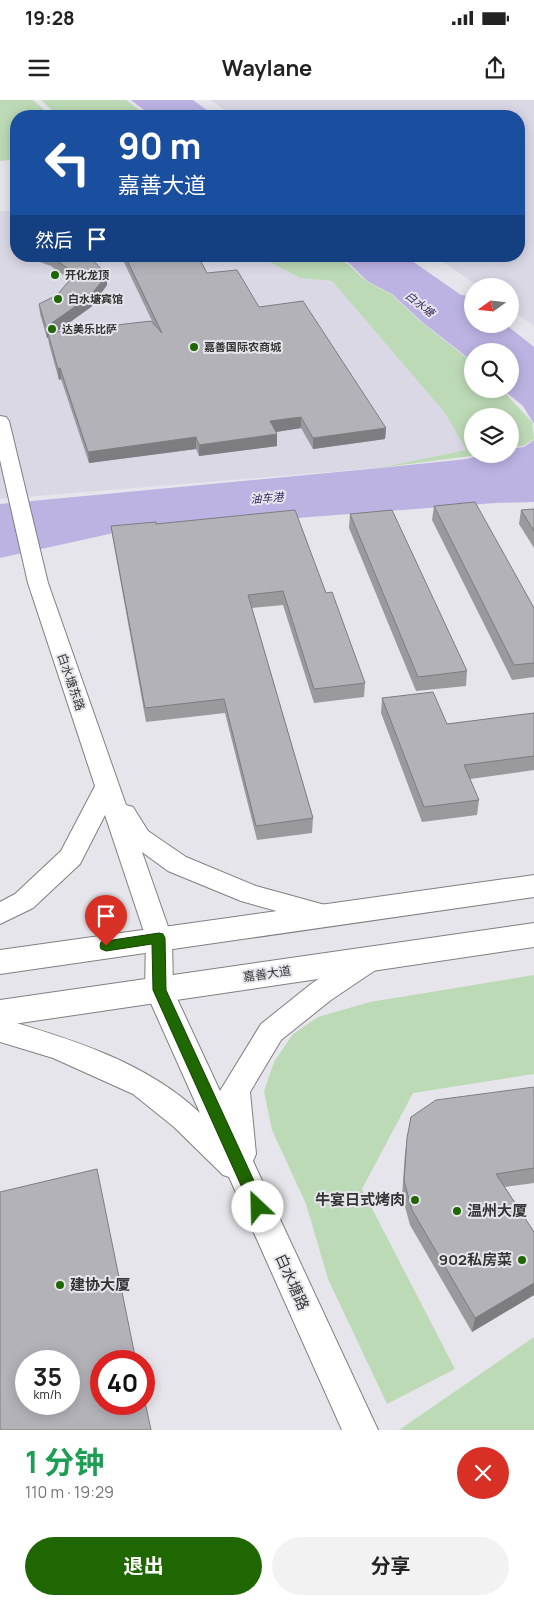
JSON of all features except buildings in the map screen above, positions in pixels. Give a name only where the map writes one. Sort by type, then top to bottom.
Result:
[{"type":"main road","points":[[0,962],[534,886]]},
{"type":"main road","name":"嘉善大道","points":[[0,1013],[534,935]]},
{"type":"street","name":"白水塘东路","points":[[0,421],[38,583],[159,938]]},
{"type":"street","points":[[0,914],[24,901],[71,857],[107,786]]},
{"type":"street","points":[[107,786],[139,837],[177,864],[250,894],[327,915]]},
{"type":"street","name":"白水塘路","points":[[159,938],[159,990],[360,1430]]},
{"type":"street","points":[[243,1173],[235,1091],[271,1032],[321,992],[370,959]]},
{"type":"street","points":[[0,1030],[60,1048],[144,1085],[185,1118],[243,1173]]},
{"type":"shaded area","points":[[210,100],[534,100],[534,326],[519,315],[519,278],[467,278],[444,262],[525,262],[525,110],[225,110]]},
{"type":"shaded area","name":"嘉善国际农商城","points":[[0,211],[10,211],[10,262],[270,262],[300,278],[332,281],[445,413],[464,446],[464,450],[378,468],[0,499]]},
{"type":"green space","points":[[0,100],[33,100],[44,110],[10,110],[10,160],[0,161]]},
{"type":"green space","points":[[41,100],[126,100],[139,110],[52,110]]},
{"type":"green space","points":[[270,262],[344,262],[366,281],[391,294],[421,322],[464,356],[464,398],[509,398],[519,408],[464,408],[464,446],[445,413],[332,281],[300,278]]},
{"type":"green space","points":[[519,408],[532,422],[534,439],[519,446]]},
{"type":"green space","points":[[464,450],[464,457],[378,468]]},
{"type":"green space","points":[[534,975],[534,1074],[413,1093],[362,1189],[455,1369],[387,1404],[328,1279],[306,1204],[272,1130],[264,1091],[274,1062],[293,1034],[318,1017],[370,1002]]},
{"type":"green space","points":[[534,1337],[534,1430],[399,1430]]},
{"type":"water","points":[[131,100],[193,100],[207,110],[144,110]]},
{"type":"water","name":"白水塘","points":[[347,262],[414,262],[464,295],[464,333],[516,333],[534,347],[534,424],[523,406],[513,398],[519,398],[519,343],[464,343],[464,355],[422,322],[392,294],[367,281]]},
{"type":"water","name":"油车港","points":[[534,440],[534,502],[495,503],[123,531],[0,558],[0,504],[464,459],[464,463],[519,463],[519,448],[524,447]]},
{"type":"place","name":"开化龙顶","points":[[55,275]]},
{"type":"place","name":"白水塘宾馆","points":[[58,299]]},
{"type":"place","name":"达美乐比萨","points":[[52,329]]},
{"type":"place","name":"嘉善国际农商城","points":[[194,347]]},
{"type":"place","name":"牛宴日式烤肉","points":[[415,1200]]},
{"type":"place","name":"温州大厦","points":[[457,1211]]},
{"type":"place","name":"902私房菜","points":[[522,1260]]},
{"type":"place","name":"建协大厦","points":[[60,1285]]},
{"type":"route","points":[[106,946],[159,938],[159,990],[258,1207]]}]
